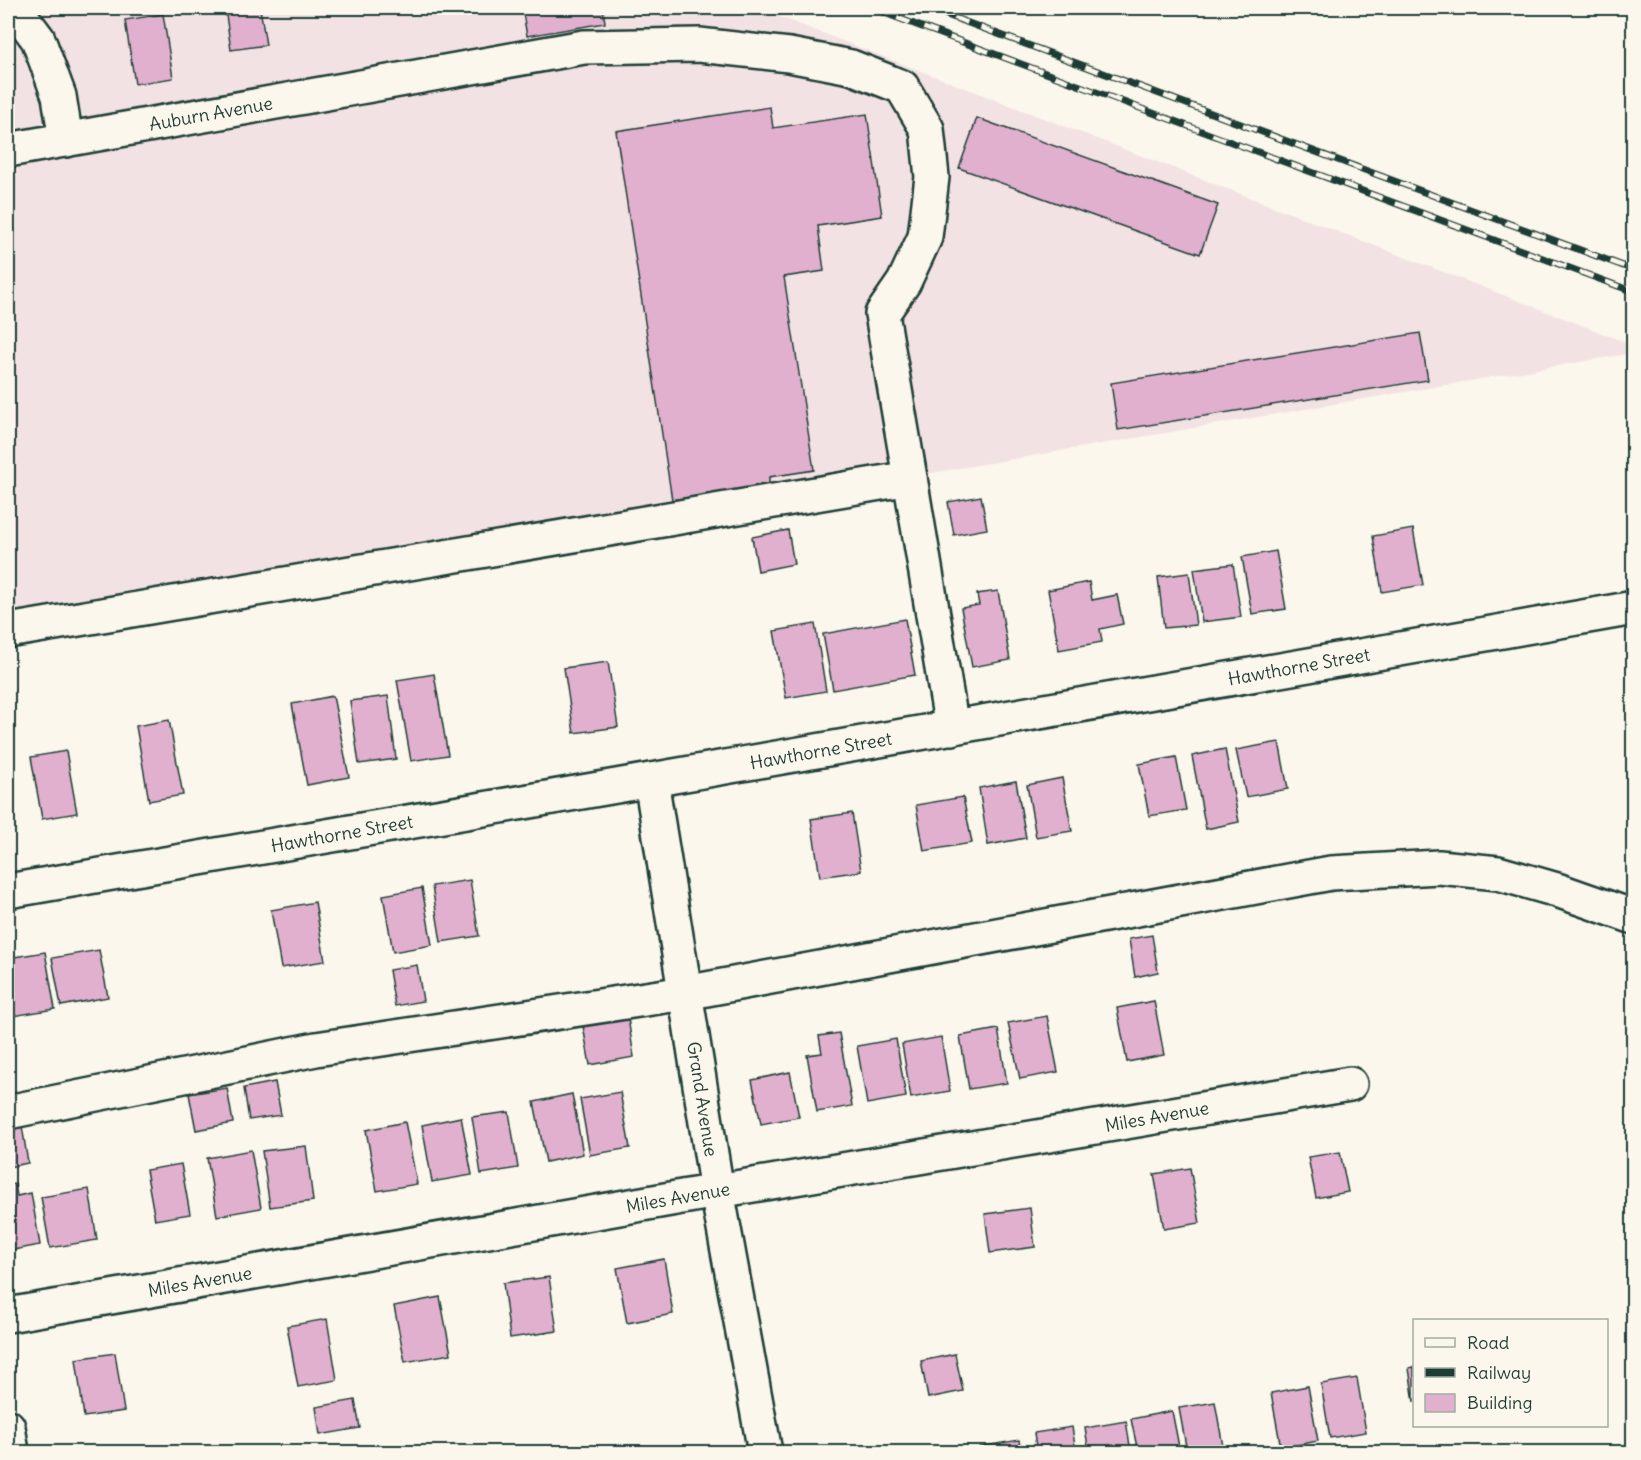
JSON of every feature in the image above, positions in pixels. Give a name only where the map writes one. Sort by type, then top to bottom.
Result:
[{"type":"street","points":[[13,8],[38,39],[59,96],[66,140]]},
{"type":"street","name":"Auburn Avenue","points":[[8,150],[584,47],[699,45],[789,55],[850,67],[902,87],[927,129],[932,177],[925,237],[904,282],[882,314],[952,728]]},
{"type":"street","points":[[8,631],[910,478]]},
{"type":"street","name":"Hawthorne Street","points":[[8,891],[1634,608]]},
{"type":"street","name":"Grand Avenue","points":[[651,780],[717,1191],[765,1452]]},
{"type":"street","points":[[8,1112],[316,1049],[685,993],[1331,873],[1439,867],[1498,873],[1557,890],[1634,918]]},
{"type":"street","name":"Miles Avenue","points":[[8,1316],[717,1191],[1350,1084]]},
{"type":"street","points":[[8,1427],[12,1452]]},
{"type":"shaded area","points":[[8,8],[757,8],[1633,345],[1633,353],[8,631]]},
{"type":"building","points":[[225,8],[260,8],[266,45],[231,50]]},
{"type":"building","points":[[522,8],[603,8],[605,23],[527,36]]},
{"type":"building","points":[[163,14],[173,78],[135,84],[125,20]]},
{"type":"building","points":[[770,107],[773,128],[867,114],[882,216],[818,226],[824,271],[784,277],[814,470],[769,477],[769,485],[672,500],[616,131]]},
{"type":"building","points":[[977,118],[1218,205],[1200,254],[959,168]]},
{"type":"building","points":[[1420,333],[1428,380],[1118,430],[1111,383]]},
{"type":"building","points":[[981,496],[987,529],[954,535],[948,502]]},
{"type":"building","points":[[1413,529],[1423,585],[1382,592],[1373,536]]},
{"type":"building","points":[[788,530],[794,564],[758,571],[752,537]]},
{"type":"building","points":[[1276,551],[1286,609],[1252,614],[1242,557]]},
{"type":"building","points":[[1233,564],[1241,617],[1202,622],[1194,569]]},
{"type":"building","points":[[1189,573],[1196,625],[1164,628],[1158,577]]},
{"type":"building","points":[[1089,582],[1092,600],[1117,595],[1123,624],[1100,629],[1102,642],[1059,650],[1048,590]]},
{"type":"building","points":[[998,591],[1010,660],[972,667],[961,608],[979,605],[977,594]]},
{"type":"building","points":[[905,619],[915,675],[833,690],[823,634]]},
{"type":"building","points":[[815,624],[826,691],[786,698],[774,631]]},
{"type":"building","points":[[608,662],[618,727],[574,733],[564,668]]},
{"type":"building","points":[[434,674],[448,755],[411,761],[397,680]]},
{"type":"building","points":[[333,696],[349,777],[307,785],[292,704]]},
{"type":"building","points":[[388,696],[396,759],[359,764],[350,701]]},
{"type":"building","points":[[169,720],[183,795],[149,801],[136,726]]},
{"type":"building","points":[[1279,742],[1288,789],[1246,797],[1236,750]]},
{"type":"building","points":[[1225,749],[1239,822],[1206,829],[1192,756]]},
{"type":"building","points":[[66,751],[77,813],[42,819],[31,757]]},
{"type":"building","points":[[1176,757],[1186,810],[1149,816],[1139,764]]},
{"type":"building","points":[[1062,778],[1072,831],[1036,837],[1027,785]]},
{"type":"building","points":[[1016,781],[1026,838],[988,845],[979,788]]},
{"type":"building","points":[[963,797],[972,843],[924,851],[916,805]]},
{"type":"building","points":[[852,813],[861,871],[820,877],[811,819]]},
{"type":"building","points":[[470,880],[479,936],[441,942],[432,886]]},
{"type":"building","points":[[422,888],[432,945],[393,952],[383,895]]},
{"type":"building","points":[[315,902],[325,961],[281,968],[271,910]]},
{"type":"building","points":[[1152,935],[1158,972],[1135,977],[1129,939]]},
{"type":"building","points":[[99,950],[108,997],[61,1006],[52,958]]},
{"type":"building","points":[[45,952],[55,1009],[13,1016],[8,982],[8,958]]},
{"type":"building","points":[[417,965],[423,1001],[395,1006],[389,970]]},
{"type":"building","points":[[1154,1001],[1164,1055],[1127,1062],[1117,1008]]},
{"type":"building","points":[[1047,1016],[1058,1072],[1020,1079],[1008,1023]]},
{"type":"building","points":[[628,1018],[634,1057],[590,1065],[583,1026]]},
{"type":"building","points":[[998,1029],[1007,1083],[969,1089],[960,1036]]},
{"type":"building","points":[[839,1033],[852,1106],[817,1112],[807,1055],[822,1053],[819,1036]]},
{"type":"building","points":[[941,1037],[950,1091],[911,1098],[902,1044]]},
{"type":"building","points":[[896,1039],[906,1097],[867,1104],[857,1046]]},
{"type":"building","points":[[790,1072],[799,1117],[761,1124],[752,1080]]},
{"type":"building","points":[[275,1082],[281,1115],[249,1120],[244,1088]]},
{"type":"building","points":[[227,1088],[233,1123],[196,1130],[189,1094]]},
{"type":"building","points":[[620,1092],[630,1148],[590,1155],[580,1099]]},
{"type":"building","points":[[572,1094],[583,1154],[546,1162],[534,1102]]},
{"type":"building","points":[[509,1112],[518,1168],[481,1174],[472,1117]]},
{"type":"building","points":[[461,1117],[472,1175],[432,1182],[422,1125]]},
{"type":"building","points":[[405,1122],[417,1184],[377,1191],[366,1130]]},
{"type":"building","points":[[22,1126],[28,1163],[8,1167],[8,1128]]},
{"type":"building","points":[[306,1146],[313,1201],[270,1207],[262,1151]]},
{"type":"building","points":[[251,1150],[261,1208],[217,1216],[207,1158]]},
{"type":"building","points":[[1340,1152],[1348,1192],[1316,1198],[1308,1157]]},
{"type":"building","points":[[181,1164],[190,1214],[155,1220],[146,1170]]},
{"type":"building","points":[[1190,1168],[1200,1223],[1164,1229],[1154,1174]]},
{"type":"building","points":[[15,1184],[17,1196],[31,1193],[40,1245],[8,1251],[8,1185]]},
{"type":"building","points":[[89,1189],[97,1240],[50,1248],[41,1197]]},
{"type":"building","points":[[1030,1208],[1035,1247],[990,1253],[985,1214]]},
{"type":"building","points":[[664,1259],[673,1314],[627,1323],[617,1268]]},
{"type":"building","points":[[549,1277],[557,1331],[510,1338],[503,1283]]},
{"type":"building","points":[[440,1297],[451,1354],[405,1362],[394,1306]]},
{"type":"building","points":[[327,1319],[337,1380],[298,1387],[287,1326]]},
{"type":"building","points":[[115,1353],[124,1411],[84,1417],[76,1359]]},
{"type":"building","points":[[955,1354],[963,1391],[928,1398],[921,1361]]},
{"type":"building","points":[[1413,1367],[1413,1395],[1409,1368]]},
{"type":"building","points":[[1357,1378],[1366,1432],[1330,1438],[1321,1384]]},
{"type":"building","points":[[1308,1386],[1318,1441],[1281,1448],[1271,1393]]},
{"type":"building","points":[[355,1400],[360,1428],[320,1435],[316,1407]]},
{"type":"building","points":[[1215,1402],[1224,1452],[1187,1452],[1179,1408]]},
{"type":"building","points":[[1172,1411],[1180,1452],[1138,1452],[1131,1419]]},
{"type":"building","points":[[1126,1421],[1131,1452],[1089,1452],[1085,1428]]},
{"type":"building","points":[[1072,1427],[1076,1452],[1037,1452],[1034,1433]]},
{"type":"building","points":[[1019,1440],[1021,1452],[980,1452],[979,1447]]},
{"type":"railway","points":[[871,8],[1634,292]]},
{"type":"railway","points":[[928,8],[1634,270]]}]
